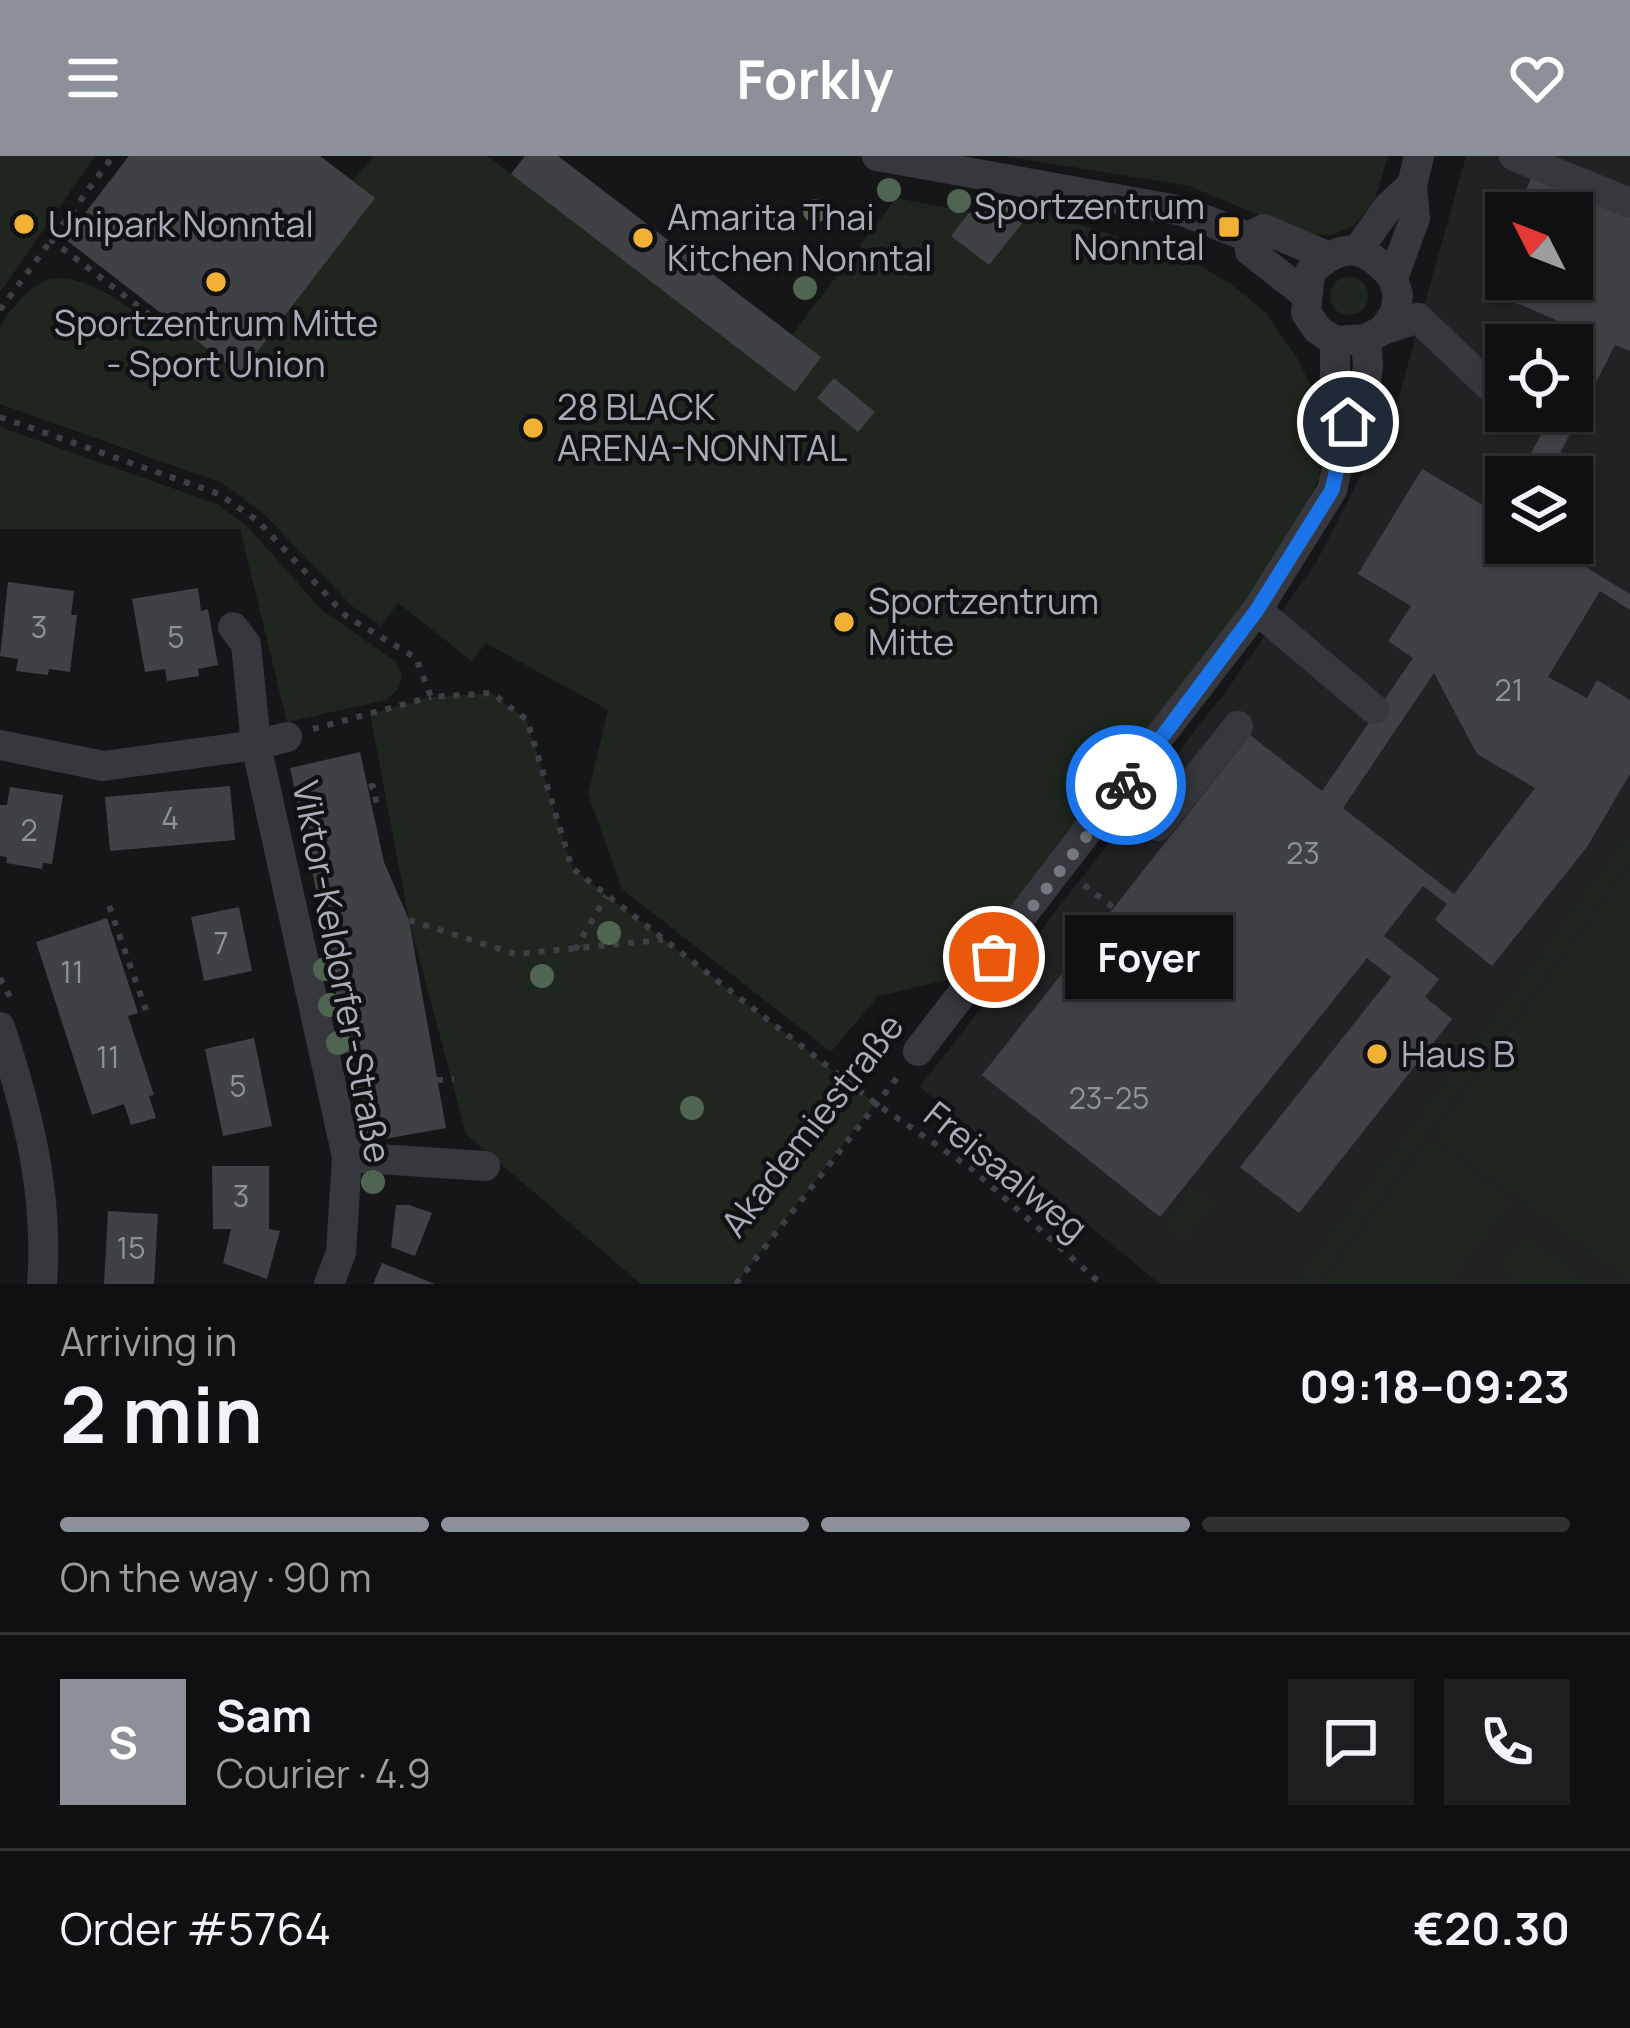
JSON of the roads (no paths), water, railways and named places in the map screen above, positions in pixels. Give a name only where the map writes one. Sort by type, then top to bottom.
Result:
[{"type":"street","points":[[877,156],[1183,212],[1248,237],[1264,229],[1378,260],[1393,278]]},
{"type":"street","points":[[1514,156],[1630,203]]},
{"type":"street","name":"Akademiestraße","points":[[1305,294],[1310,272],[1342,253],[1390,206],[1415,170]]},
{"type":"street","name":"Akademiestraße","points":[[918,1051],[1257,610],[1332,490],[1348,422],[1335,410],[1362,337],[1395,314],[1398,295],[1393,278],[1415,218],[1415,170]]},
{"type":"street","points":[[1248,237],[1250,251],[1305,294],[1306,313],[1318,330],[1362,337],[1418,318],[1485,382]]},
{"type":"street","points":[[1257,610],[1374,709]]},
{"type":"street","name":"Viktor-Keldorfer-Straße","points":[[233,627],[246,644],[256,746],[347,1157],[341,1253],[328,1284]]},
{"type":"street","points":[[1158,826],[1238,726]]},
{"type":"street","points":[[0,745],[103,766],[256,746],[287,736]]},
{"type":"street","points":[[1158,744],[1197,776]]},
{"type":"street","points":[[0,1027],[29,1120],[40,1177],[42,1284]]},
{"type":"street","points":[[347,1157],[485,1166]]},
{"type":"place","name":"Unipark Nonntal","points":[[24,224]]},
{"type":"place","name":"Sportzentrum Nonntal","points":[[1229,227]]},
{"type":"place","name":"Amarita Thai Kitchen Nonntal","points":[[643,238]]},
{"type":"place","name":"Sportzentrum Mitte - Sport Union","points":[[216,282]]},
{"type":"place","name":"28 BLACK ARENA-NONNTAL","points":[[533,428]]},
{"type":"place","name":"Sportzentrum Mitte","points":[[844,622]]},
{"type":"place","name":"Foyer","points":[[994,957]]},
{"type":"place","name":"Haus B","points":[[1377,1054]]}]
